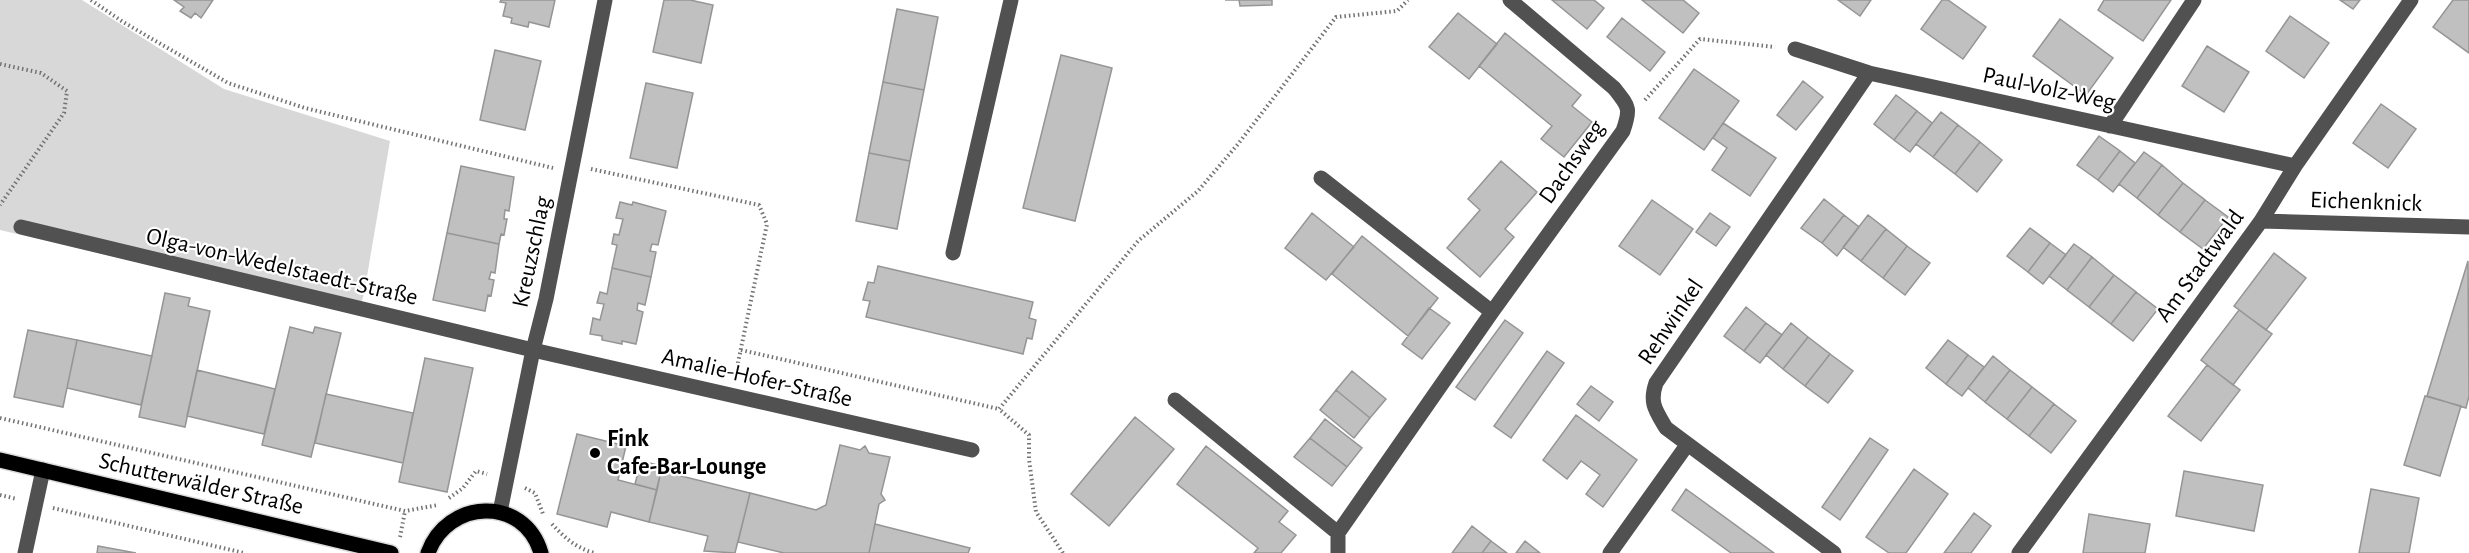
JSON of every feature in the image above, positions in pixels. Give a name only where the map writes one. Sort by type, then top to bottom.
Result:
[{"type":"main road","name":"Schutterwälder Straße","points":[[0,460],[395,548]]},
{"type":"main road","points":[[428,553],[432,541],[443,526],[458,516],[475,511],[500,512],[521,523],[532,533],[541,553]]},
{"type":"street","name":"Kreuzschlag","points":[[500,512],[533,350],[546,299],[604,0]]},
{"type":"street","points":[[953,253],[1011,0]]},
{"type":"street","name":"Dachsweg","points":[[1338,532],[1492,312],[1623,131],[1629,111],[1627,104],[1614,88],[1510,0]]},
{"type":"street","points":[[2110,126],[2194,0]]},
{"type":"street","name":"Am Stadtwald","points":[[2019,553],[2260,220],[2411,0]]},
{"type":"street","name":"Paul-Volz-Weg","points":[[1795,49],[1869,73],[2295,166]]},
{"type":"street","name":"Rehwinkel","points":[[1834,553],[1666,428],[1652,405],[1652,394],[1656,383],[1869,73]]},
{"type":"street","points":[[1321,178],[1492,312]]},
{"type":"street","name":"Eichenknick","points":[[2260,220],[2469,228]]},
{"type":"street","name":"Olga-von-Wedelstaedt-Straße","points":[[21,227],[533,350]]},
{"type":"street","name":"Amalie-Hofer-Straße","points":[[533,350],[972,450]]},
{"type":"street","points":[[1175,400],[1338,532],[1338,553]]},
{"type":"street","points":[[1610,553],[1687,445]]},
{"type":"street","points":[[25,553],[43,470]]},
{"type":"path","points":[[92,0],[123,22],[236,86],[305,108],[572,169],[759,205],[767,224],[731,395]]},
{"type":"path","points":[[999,409],[1138,241],[1198,191],[1238,144],[1336,17],[1397,11],[1408,0]]},
{"type":"path","points":[[1629,111],[1662,83],[1700,39],[1795,49]]},
{"type":"path","points":[[0,64],[41,73],[67,91],[64,113],[0,205]]},
{"type":"path","points":[[741,350],[999,409],[1029,435],[1029,459],[1036,512],[1063,553]]},
{"type":"path","points":[[0,418],[405,511],[395,548]]},
{"type":"path","points":[[0,495],[244,553]]},
{"type":"shaded area","points":[[0,0],[82,0],[224,89],[390,141],[364,294],[358,314],[0,230]]},
{"type":"building","points":[[174,0],[213,0],[201,18],[195,13],[191,18],[180,11],[184,7]]},
{"type":"building","points":[[501,0],[555,0],[549,27],[529,22],[528,27],[511,23],[512,18],[503,16],[506,3],[500,2]]},
{"type":"building","points":[[664,0],[690,0],[713,5],[701,63],[653,52]]},
{"type":"building","points":[[1239,0],[1272,0],[1272,5],[1240,6]]},
{"type":"building","points":[[1552,0],[1594,0],[1604,8],[1587,29]]},
{"type":"building","points":[[1642,0],[1683,0],[1699,13],[1683,33]]},
{"type":"building","points":[[1838,0],[1871,0],[1860,16]]},
{"type":"building","points":[[1942,0],[1948,0],[1986,27],[1963,59],[1921,29]]},
{"type":"building","points":[[2104,0],[2171,0],[2143,41],[2098,10]]},
{"type":"building","points":[[2340,0],[2360,0],[2353,9]]},
{"type":"building","points":[[2453,0],[2469,0],[2469,53],[2433,27]]},
{"type":"building","points":[[897,9],[938,17],[924,90],[883,82]]},
{"type":"building","points":[[1458,13],[1497,44],[1469,79],[1429,47]]},
{"type":"building","points":[[2290,16],[2329,43],[2304,78],[2266,51]]},
{"type":"building","points":[[1622,18],[1665,52],[1650,71],[1607,37]]},
{"type":"building","points":[[2060,19],[2113,58],[2086,95],[2033,56]]},
{"type":"building","points":[[1505,33],[1581,95],[1572,106],[1592,122],[1564,157],[1541,139],[1552,126],[1479,66]]},
{"type":"building","points":[[2207,46],[2249,72],[2224,112],[2182,86]]},
{"type":"building","points":[[495,50],[541,61],[525,130],[480,120]]},
{"type":"building","points":[[1061,55],[1112,68],[1075,221],[1023,208]]},
{"type":"building","points":[[1694,69],[1739,101],[1704,150],[1659,118]]},
{"type":"building","points":[[1803,81],[1823,97],[1796,130],[1777,115]]},
{"type":"building","points":[[883,82],[924,90],[910,161],[869,153]]},
{"type":"building","points":[[646,83],[693,93],[677,168],[630,158]]},
{"type":"building","points":[[1896,95],[1917,111],[1894,140],[1874,124]]},
{"type":"building","points":[[2381,104],[2416,129],[2388,168],[2353,143]]},
{"type":"building","points":[[1917,111],[1932,123],[1910,152],[1894,140]]},
{"type":"building","points":[[1941,112],[1958,125],[1933,157],[1916,144]]},
{"type":"building","points":[[1723,123],[1776,158],[1750,196],[1712,170],[1727,148],[1713,138]]},
{"type":"building","points":[[1958,125],[1980,142],[1955,174],[1933,157]]},
{"type":"building","points":[[2099,136],[2120,151],[2098,180],[2077,165]]},
{"type":"building","points":[[1980,142],[2002,160],[1977,192],[1955,174]]},
{"type":"building","points":[[2120,151],[2135,163],[2113,192],[2098,180]]},
{"type":"building","points":[[2144,152],[2162,165],[2137,198],[2119,184]]},
{"type":"building","points":[[869,153],[910,161],[897,229],[856,221]]},
{"type":"building","points":[[1501,161],[1537,192],[1505,229],[1514,237],[1480,277],[1447,248],[1480,210],[1468,199]]},
{"type":"building","points":[[2162,165],[2183,183],[2158,215],[2137,198]]},
{"type":"building","points":[[461,166],[514,177],[509,211],[505,210],[504,219],[507,219],[504,235],[501,234],[499,244],[447,233]]},
{"type":"building","points":[[2183,183],[2205,200],[2180,232],[2158,215]]},
{"type":"building","points":[[1824,199],[1844,215],[1822,243],[1801,228]]},
{"type":"building","points":[[1652,200],[1693,229],[1660,275],[1619,246]]},
{"type":"building","points":[[2205,200],[2228,217],[2203,249],[2180,232]]},
{"type":"building","points":[[620,202],[632,205],[633,202],[666,211],[658,245],[652,244],[650,251],[656,252],[651,277],[612,268],[617,245],[612,244],[614,234],[619,235],[623,219],[616,218]]},
{"type":"building","points":[[1312,213],[1354,247],[1326,280],[1285,248]]},
{"type":"building","points":[[1710,213],[1730,227],[1716,246],[1696,232]]},
{"type":"building","points":[[1844,215],[1859,227],[1837,256],[1822,243]]},
{"type":"building","points":[[1868,215],[1886,229],[1861,261],[1843,247]]},
{"type":"building","points":[[2030,228],[2050,243],[2028,272],[2007,256]]},
{"type":"building","points":[[1886,229],[1907,246],[1883,278],[1861,261]]},
{"type":"building","points":[[447,233],[499,244],[495,273],[491,272],[489,279],[494,280],[491,296],[488,295],[485,311],[433,300]]},
{"type":"building","points":[[1362,236],[1438,298],[1408,336],[1332,274]]},
{"type":"building","points":[[2050,243],[2066,255],[2043,284],[2028,272]]},
{"type":"building","points":[[2074,244],[2092,257],[2067,290],[2049,276]]},
{"type":"building","points":[[1907,246],[1930,263],[1905,295],[1883,278]]},
{"type":"building","points":[[2274,253],[2306,278],[2266,330],[2234,306]]},
{"type":"building","points":[[2092,257],[2114,275],[2089,307],[2067,290]]},
{"type":"building","points":[[2468,261],[2469,396],[2466,408],[2427,396]]},
{"type":"building","points":[[878,266],[1033,302],[1029,318],[1036,320],[1032,339],[1027,338],[1023,354],[866,317],[870,301],[863,300],[868,282],[874,283]]},
{"type":"building","points":[[612,268],[651,277],[645,305],[638,303],[637,310],[643,312],[636,344],[602,340],[602,336],[590,334],[593,318],[600,320],[604,304],[597,303],[600,292],[607,294]]},
{"type":"building","points":[[2114,275],[2136,292],[2111,324],[2089,307]]},
{"type":"building","points":[[2136,292],[2158,309],[2133,341],[2111,324]]},
{"type":"building","points":[[165,293],[190,298],[188,306],[210,311],[185,427],[139,417]]},
{"type":"building","points":[[1746,307],[1766,323],[1744,351],[1724,336]]},
{"type":"building","points":[[1429,308],[1450,323],[1422,359],[1402,344]]},
{"type":"building","points":[[2239,310],[2272,334],[2233,385],[2201,360]]},
{"type":"building","points":[[1505,320],[1523,333],[1475,400],[1456,387]]},
{"type":"building","points":[[1766,323],[1782,335],[1760,363],[1744,351]]},
{"type":"building","points":[[1791,323],[1808,337],[1783,369],[1766,355]]},
{"type":"building","points":[[290,327],[313,333],[315,327],[341,333],[311,457],[262,445]]},
{"type":"building","points":[[28,330],[77,340],[63,407],[14,397]]},
{"type":"building","points":[[1808,337],[1830,354],[1805,386],[1783,369]]},
{"type":"building","points":[[77,340],[152,356],[141,405],[67,388]]},
{"type":"building","points":[[1948,340],[1968,355],[1946,384],[1926,368]]},
{"type":"building","points":[[1547,351],[1564,363],[1511,438],[1494,426]]},
{"type":"building","points":[[1830,354],[1853,371],[1828,403],[1805,386]]},
{"type":"building","points":[[1968,355],[1984,367],[1962,396],[1946,384]]},
{"type":"building","points":[[1993,356],[2010,370],[1985,402],[1968,388]]},
{"type":"building","points":[[425,358],[473,368],[447,492],[399,482]]},
{"type":"building","points":[[2207,365],[2240,390],[2201,441],[2168,416]]},
{"type":"building","points":[[197,370],[275,389],[264,434],[187,416]]},
{"type":"building","points":[[2010,370],[2032,387],[2007,419],[1985,402]]},
{"type":"building","points":[[1352,371],[1386,399],[1370,418],[1336,390]]},
{"type":"building","points":[[1591,386],[1613,402],[1599,421],[1577,404]]},
{"type":"building","points":[[2032,387],[2054,404],[2029,436],[2007,419]]},
{"type":"building","points":[[1336,390],[1370,418],[1354,438],[1320,410]]},
{"type":"building","points":[[326,394],[413,413],[403,463],[315,443]]},
{"type":"building","points":[[2425,396],[2461,406],[2440,476],[2404,465]]},
{"type":"building","points":[[2054,404],[2076,421],[2051,453],[2029,436]]},
{"type":"building","points":[[1576,415],[1637,460],[1603,507],[1586,494],[1600,475],[1581,461],[1567,479],[1543,460]]},
{"type":"building","points":[[1135,417],[1174,449],[1109,526],[1071,494]]},
{"type":"building","points":[[1325,419],[1362,448],[1347,467],[1310,438]]},
{"type":"building","points":[[577,434],[626,446],[618,480],[657,490],[649,522],[611,512],[607,527],[557,514]]},
{"type":"building","points":[[1310,438],[1347,467],[1332,486],[1294,457]]},
{"type":"building","points":[[1870,438],[1888,450],[1840,520],[1822,507]]},
{"type":"building","points":[[840,445],[860,450],[865,446],[869,453],[890,457],[881,494],[885,500],[879,504],[869,553],[784,553],[738,542],[750,493],[816,510],[826,505]]},
{"type":"building","points":[[1206,446],[1288,511],[1279,522],[1296,535],[1281,553],[1254,553],[1258,548],[1177,484]]},
{"type":"building","points":[[641,461],[662,466],[657,490],[635,484]]},
{"type":"building","points":[[1914,469],[1948,494],[1906,553],[1889,553],[1866,537]]},
{"type":"building","points":[[661,471],[750,493],[735,553],[704,551],[708,536],[649,522]]},
{"type":"building","points":[[2184,471],[2263,485],[2254,531],[2176,516]]},
{"type":"building","points":[[1686,489],[1774,553],[1731,553],[1672,510]]},
{"type":"building","points":[[2371,489],[2419,498],[2409,553],[2359,553]]},
{"type":"building","points":[[1974,513],[1991,526],[1971,553],[1944,553]]},
{"type":"building","points":[[2089,514],[2150,524],[2145,553],[2083,553]]},
{"type":"building","points":[[875,524],[970,548],[968,553],[869,553]]},
{"type":"building","points":[[1472,526],[1491,541],[1482,553],[1452,553]]},
{"type":"building","points":[[1491,541],[1507,553],[1482,553]]},
{"type":"building","points":[[1525,541],[1540,553],[1516,553]]},
{"type":"building","points":[[98,546],[136,553],[97,553]]},
{"type":"place","name":"Fink Cafe-Bar-Lounge","points":[[595,453]]}]
